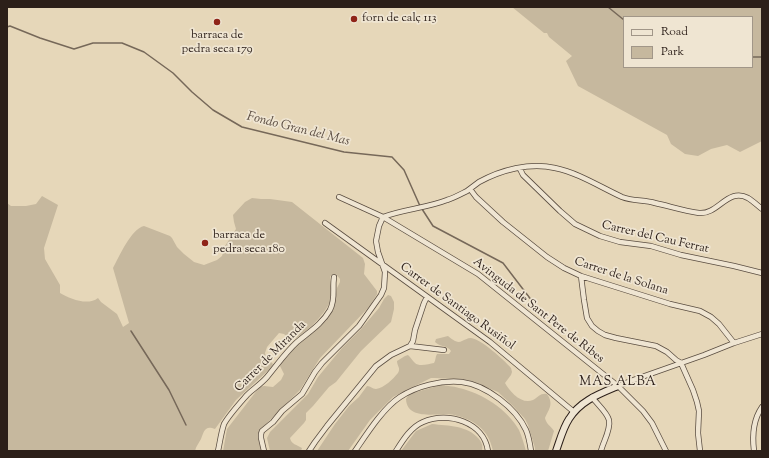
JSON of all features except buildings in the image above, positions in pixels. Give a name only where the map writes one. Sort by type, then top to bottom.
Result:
[{"type":"street","points":[[264,451],[261,434],[262,431],[302,394],[322,363],[359,326],[381,295],[384,288],[385,272],[376,241],[379,226],[383,217],[393,213],[447,201],[478,183],[513,169],[535,167],[554,168],[606,188],[623,197],[699,213],[712,210],[736,195],[747,197],[762,209]]},
{"type":"street","name":"Carrer del Cau Ferrat","points":[[520,169],[523,175],[560,211],[576,224],[600,236],[620,242],[651,246],[681,255],[762,273]]},
{"type":"street","name":"Carrer de la Solana","points":[[470,189],[476,197],[525,240],[564,268],[581,276],[670,304],[700,311],[711,317],[719,324],[734,343]]},
{"type":"street","name":"Avinguda de Sant Pere de Ribes","points":[[339,197],[383,217],[478,274],[618,386],[643,411],[652,423],[666,451]]},
{"type":"street","name":"Carrer de Santiago Rusiñol","points":[[325,222],[490,342],[574,412]]},
{"type":"street","points":[[581,276],[587,318],[592,326],[605,335],[656,346],[667,352],[681,363],[697,402],[699,411],[698,433],[700,451]]},
{"type":"street","name":"Carrer de Miranda","points":[[218,451],[223,429],[229,417],[247,395],[261,383],[296,343],[325,318],[333,302],[334,277]]},
{"type":"street","points":[[410,346],[427,297]]},
{"type":"street","points":[[556,451],[568,419],[581,405],[592,397],[734,343],[762,334]]},
{"type":"street","points":[[309,451],[327,426],[376,366],[391,355],[410,346],[444,350]]},
{"type":"street","points":[[355,451],[386,410],[398,398],[413,390],[433,384],[443,382],[460,382],[473,385],[484,390],[504,403],[526,429],[530,440],[531,451]]},
{"type":"street","points":[[592,397],[609,420],[607,433],[601,451]]},
{"type":"street","points":[[754,451],[753,435],[755,422],[762,407]]},
{"type":"street","points":[[396,451],[407,435],[422,422],[431,419],[451,418],[463,421],[480,432],[484,437],[488,451]]},
{"type":"green space","points":[[512,7],[762,7],[762,141],[740,152],[727,145],[711,149],[698,156],[685,154],[671,144],[667,135],[578,86],[566,61],[572,56],[549,37],[547,33],[544,33]]},
{"type":"green space","points":[[42,196],[58,205],[44,248],[45,259],[60,285],[60,293],[84,302],[98,298],[117,314],[123,327],[129,323],[113,268],[126,244],[139,228],[144,226],[170,236],[177,247],[184,254],[194,262],[204,265],[217,260],[222,256],[225,246],[236,229],[233,215],[245,202],[252,198],[292,202],[363,258],[365,264],[364,274],[377,291],[377,294],[370,306],[320,358],[300,390],[261,429],[258,438],[261,451],[223,451],[227,429],[260,387],[273,387],[281,380],[284,374],[280,366],[281,363],[308,334],[326,321],[334,307],[337,288],[340,282],[340,279],[336,274],[332,274],[331,276],[332,297],[321,316],[309,329],[296,338],[291,340],[284,334],[279,333],[267,347],[265,353],[266,357],[273,364],[272,367],[236,400],[215,429],[207,428],[205,430],[195,451],[7,451],[7,203],[11,206],[36,204]]},
{"type":"green space","points":[[388,295],[391,296],[394,302],[391,322],[361,351],[336,382],[329,387],[306,413],[306,420],[290,438],[293,443],[302,448],[301,451],[270,451],[267,438],[270,432],[308,394],[318,377],[342,348],[379,308]]},
{"type":"green space","points":[[448,336],[458,342],[470,338],[475,339],[498,355],[511,368],[511,375],[505,383],[517,397],[525,401],[529,401],[541,395],[547,394],[550,404],[545,418],[546,422],[554,431],[548,451],[535,451],[525,419],[498,392],[468,380],[431,378],[393,397],[370,420],[348,451],[317,451],[335,424],[367,386],[376,389],[388,383],[399,371],[397,361],[405,356],[408,355],[415,363],[421,365],[434,363],[437,354],[449,354],[451,351],[449,349],[435,342],[436,339]]},
{"type":"green space","points":[[441,385],[468,390],[485,398],[501,409],[514,422],[519,430],[526,451],[493,451],[488,437],[475,423],[454,415],[418,413],[412,411],[408,406],[406,399],[409,394]]},
{"type":"green space","points":[[432,424],[457,427],[469,431],[482,443],[482,451],[401,451],[416,431]]},
{"type":"waterway","points":[[608,7],[623,19]]},
{"type":"waterway","name":"Fondo Gran del Mas","points":[[7,27],[10,26],[74,49],[93,43],[122,43],[144,52],[173,73],[213,110],[242,127],[344,152],[392,157],[404,170],[420,206]]},
{"type":"waterway","points":[[753,57],[762,57]]},
{"type":"waterway","name":"Fondo Gran del Mas","points":[[422,209],[433,226],[503,263],[542,314]]},
{"type":"waterway","points":[[131,331],[169,390],[186,425]]},
{"type":"place","name":"forn de calç 113","points":[[354,19]]},
{"type":"place","name":"barraca de pedra seca 179","points":[[217,22]]},
{"type":"place","name":"barraca de pedra seca 180","points":[[205,243]]},
{"type":"district","name":"MAS ALBA","points":[[618,383]]}]
